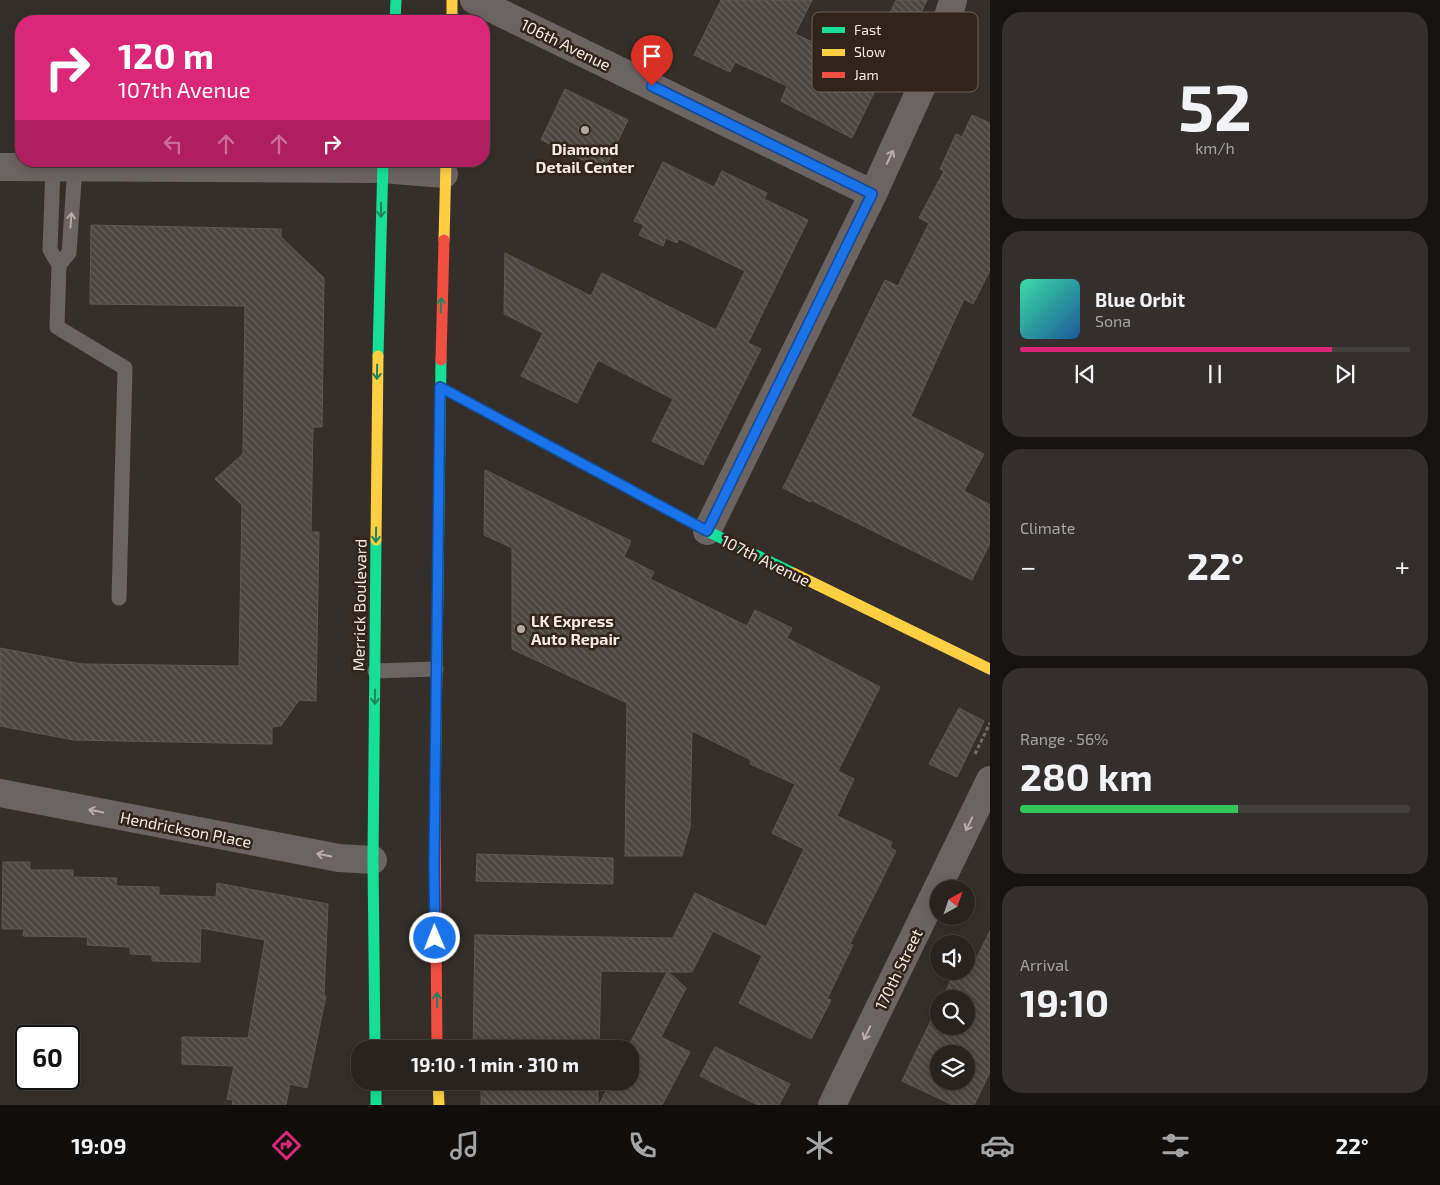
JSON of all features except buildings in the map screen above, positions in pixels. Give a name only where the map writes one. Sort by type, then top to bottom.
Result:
[{"type":"main road","points":[[395,15],[396,0]]},
{"type":"main road","points":[[452,0],[452,15]]},
{"type":"main road","name":"Merrick Boulevard","points":[[376,1040],[373,860],[382,167]]},
{"type":"main road","points":[[438,1040],[434,864],[440,387],[445,168]]},
{"type":"main road","name":"107th Avenue","points":[[440,387],[707,531],[990,669]]},
{"type":"main road","points":[[376,1090],[376,1105]]},
{"type":"main road","points":[[438,1090],[438,1105]]},
{"type":"street","name":"106th Avenue","points":[[474,0],[872,194]]},
{"type":"street","points":[[949,12],[953,0]]},
{"type":"street","points":[[707,531],[872,194],[919,92]]},
{"type":"street","points":[[0,167],[64,167]]},
{"type":"street","points":[[424,167],[445,168]]},
{"type":"street","name":"170th Street","points":[[832,1105],[990,780]]},
{"type":"street","name":"Hendrickson Place","points":[[0,793],[339,858],[373,860]]},
{"type":"lane","points":[[60,265],[50,250],[64,167]]},
{"type":"lane","points":[[64,167],[69,253],[60,265],[56,326],[125,368],[119,598]]},
{"type":"lane","points":[[375,671],[436,669]]},
{"type":"traffic: fast","points":[[395,15],[396,0]]},
{"type":"traffic: fast","points":[[378,356],[383,167]]},
{"type":"traffic: fast","points":[[435,810],[441,360]]},
{"type":"traffic: fast","points":[[440,387],[707,531],[793,573]]},
{"type":"traffic: fast","points":[[375,1040],[373,860],[376,540]]},
{"type":"traffic: fast","points":[[376,1090],[376,1105]]},
{"type":"traffic: slow","points":[[452,0],[452,15]]},
{"type":"traffic: slow","points":[[444,240],[446,167]]},
{"type":"traffic: slow","points":[[376,540],[378,356]]},
{"type":"traffic: slow","points":[[793,573],[990,669]]},
{"type":"traffic: slow","points":[[438,1090],[439,1105]]},
{"type":"traffic: jam","points":[[441,360],[444,240]]},
{"type":"traffic: jam","points":[[435,810],[437,1040]]},
{"type":"place","name":"Diamond Detail Center","points":[[585,130]]},
{"type":"place","name":"LK Express Auto Repair","points":[[521,629]]},
{"type":"route","points":[[435,938],[434,864],[440,387],[707,531],[872,194],[652,86]]}]
